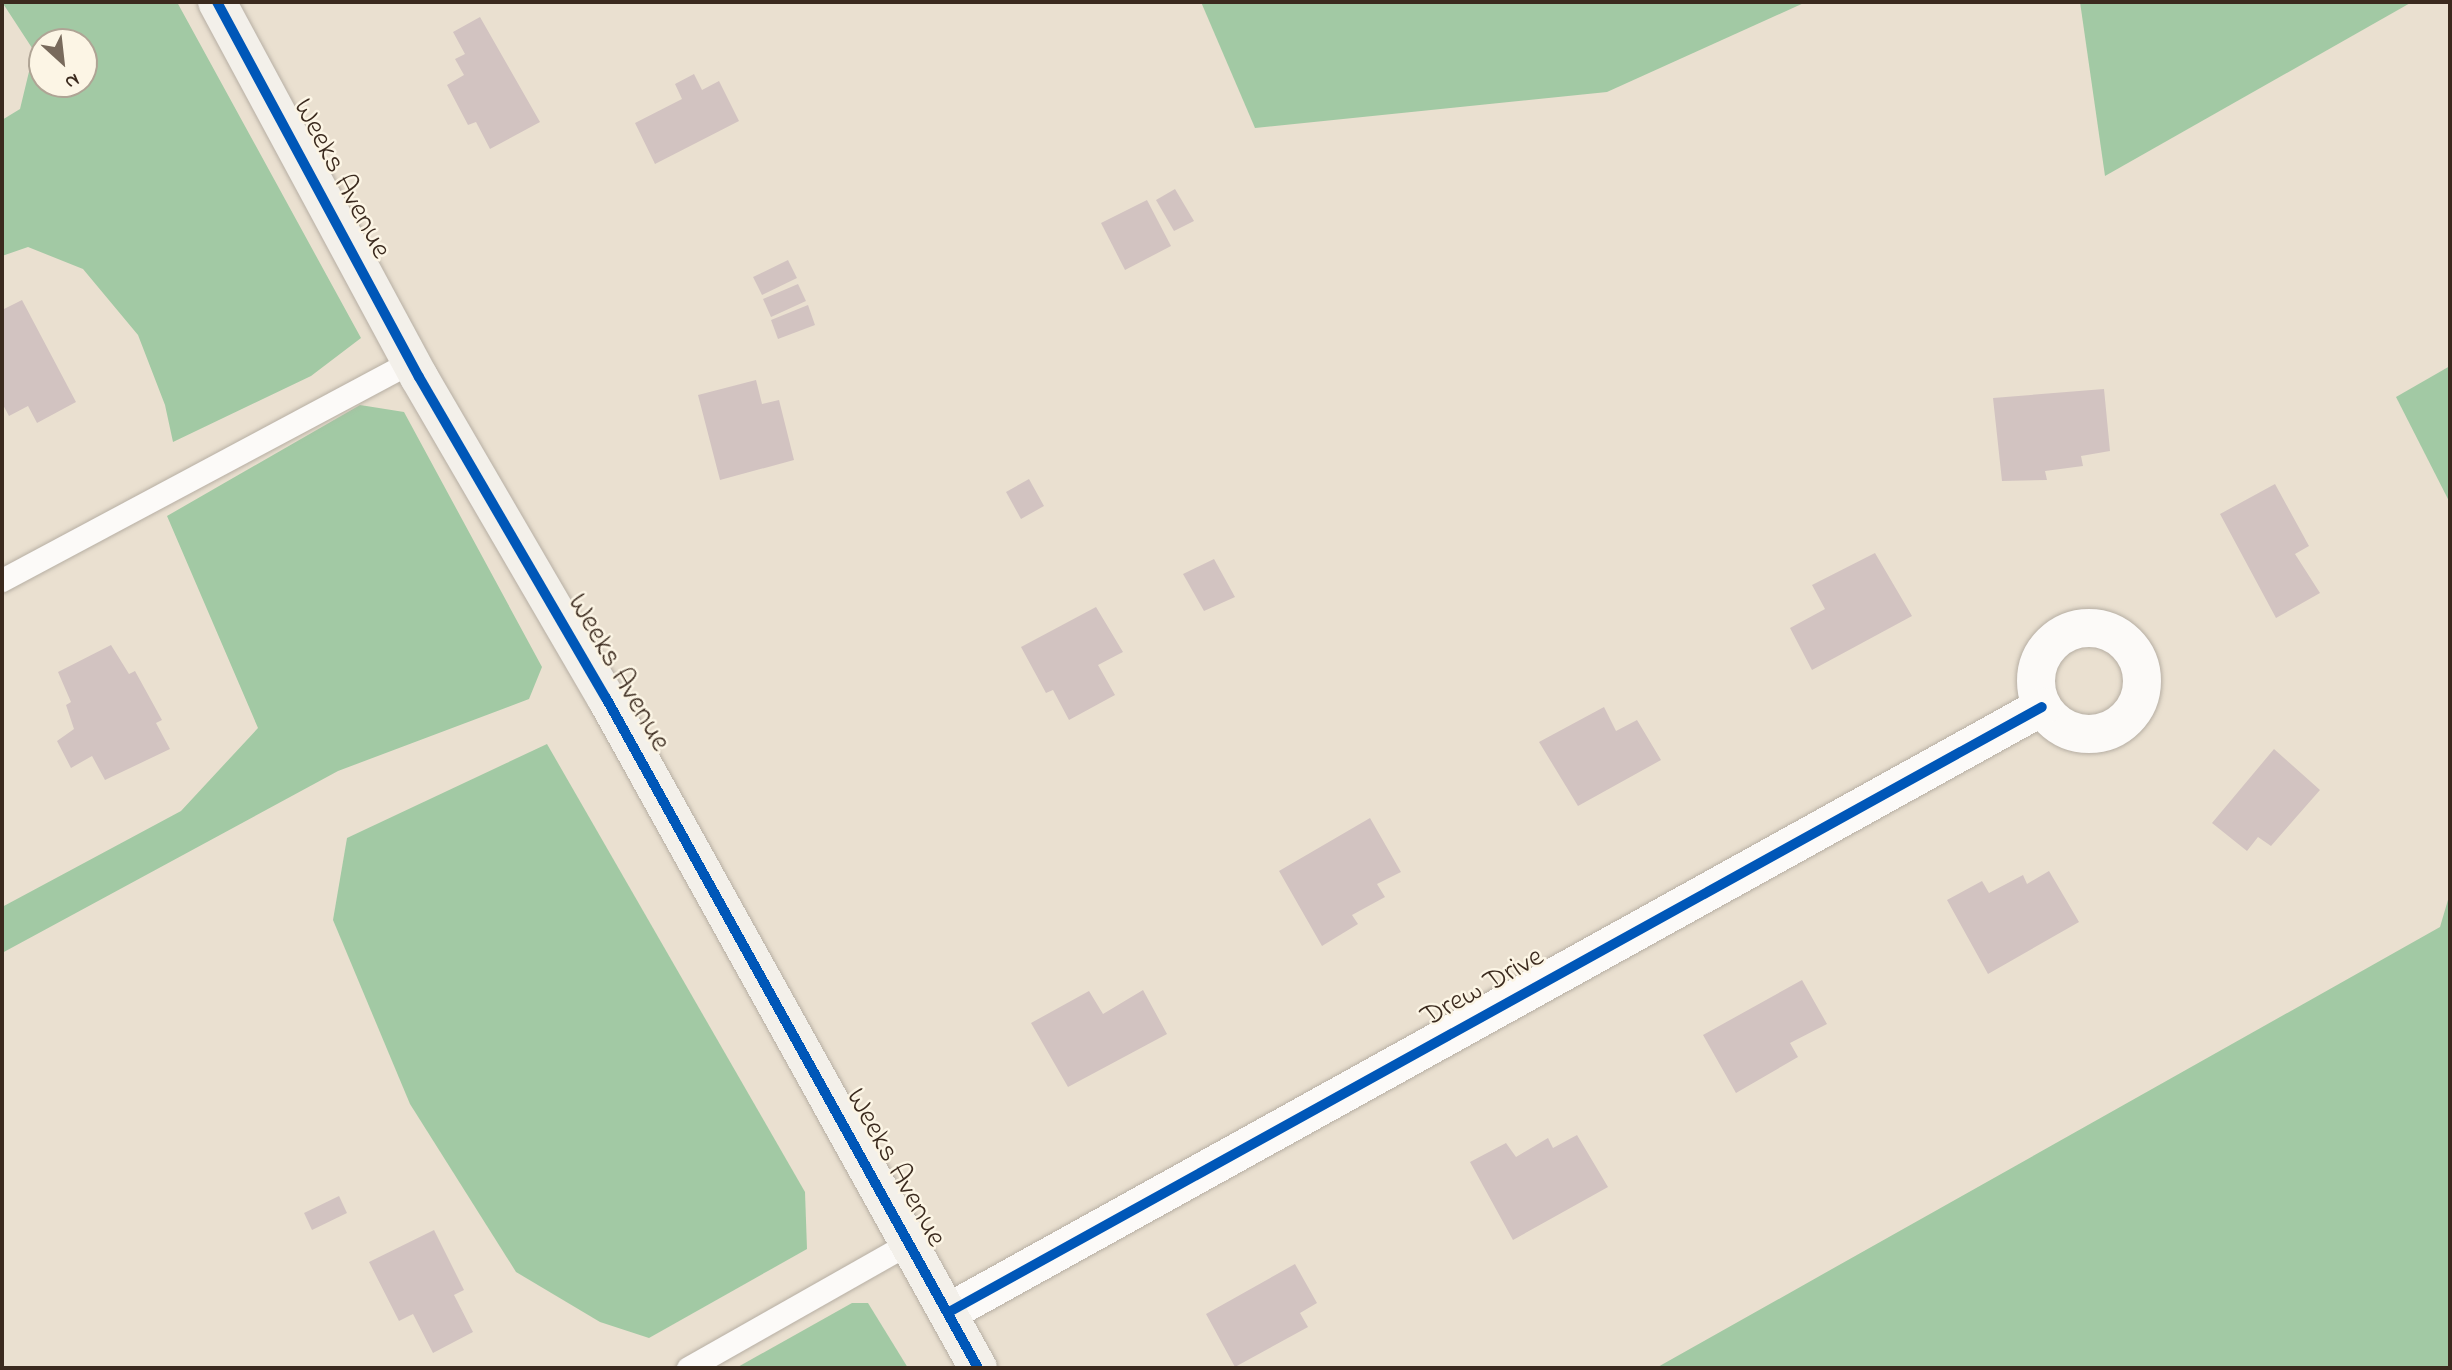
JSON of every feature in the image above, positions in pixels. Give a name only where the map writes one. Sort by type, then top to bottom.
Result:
[{"type":"street","name":"Weeks Avenue","points":[[218,2],[411,362],[606,698],[978,1368]]},
{"type":"street","name":"Drew Drive","points":[[948,1312],[2042,706]]},
{"type":"lane","points":[[2,580],[411,362]]},
{"type":"lane","points":[[688,1368],[909,1243]]},
{"type":"green space","points":[[2,2],[177,2],[361,338],[311,376],[173,442],[165,405],[138,335],[83,269],[28,247],[2,256],[2,120],[20,109],[28,76],[28,98],[98,98],[98,28],[28,28],[28,42]]},
{"type":"green space","points":[[1201,2],[1806,2],[1607,92],[1255,128]]},
{"type":"green space","points":[[2080,2],[2412,2],[2105,176]]},
{"type":"green space","points":[[2450,366],[2450,503],[2396,397]]},
{"type":"green space","points":[[360,405],[404,412],[542,667],[529,699],[338,771],[2,953],[2,907],[181,811],[258,728],[167,516]]},
{"type":"green space","points":[[547,744],[805,1192],[807,1249],[649,1338],[600,1322],[516,1272],[410,1104],[333,920],[347,838]]},
{"type":"green space","points":[[2450,893],[2450,1368],[1656,1368],[2440,927]]},
{"type":"green space","points":[[852,1303],[868,1303],[908,1368],[736,1368]]},
{"type":"building","points":[[480,17],[540,122],[490,149],[476,122],[468,125],[447,85],[464,75],[455,59],[465,54],[453,32]]},
{"type":"building","points":[[694,74],[702,90],[719,81],[739,121],[655,164],[635,123],[682,99],[675,84]]},
{"type":"building","points":[[1175,189],[1194,221],[1174,231],[1156,200]]},
{"type":"building","points":[[1147,200],[1171,246],[1125,270],[1101,223]]},
{"type":"building","points":[[788,260],[797,278],[762,295],[753,277]]},
{"type":"building","points":[[798,284],[806,301],[771,317],[763,299]]},
{"type":"building","points":[[22,300],[76,402],[37,423],[28,406],[9,416],[2,403],[2,310]]},
{"type":"building","points":[[808,305],[815,325],[778,339],[771,320]]},
{"type":"building","points":[[756,380],[762,404],[779,400],[794,460],[720,480],[698,395]]},
{"type":"building","points":[[2104,389],[2110,451],[2081,456],[2083,466],[2045,471],[2047,480],[2002,481],[1993,398]]},
{"type":"building","points":[[1029,479],[1044,506],[1021,519],[1006,492]]},
{"type":"building","points":[[2275,484],[2309,546],[2295,554],[2320,593],[2276,618],[2220,514]]},
{"type":"building","points":[[1875,553],[1912,616],[1812,670],[1790,628],[1825,609],[1812,585]]},
{"type":"building","points":[[1214,559],[1235,597],[1204,611],[1183,574]]},
{"type":"building","points":[[1096,607],[1123,652],[1098,665],[1115,695],[1069,720],[1053,690],[1046,693],[1021,647]]},
{"type":"building","points":[[111,645],[129,674],[135,671],[162,720],[156,723],[170,749],[105,780],[92,756],[71,768],[57,741],[74,729],[66,705],[71,702],[58,672]]},
{"type":"building","points":[[1604,707],[1616,731],[1637,720],[1661,760],[1578,806],[1539,742]]},
{"type":"building","points":[[2274,749],[2320,790],[2271,846],[2258,837],[2247,851],[2212,823]]},
{"type":"building","points":[[1370,818],[1401,872],[1377,884],[1385,897],[1352,915],[1358,924],[1322,946],[1279,871]]},
{"type":"building","points":[[2049,871],[2079,922],[1988,974],[1947,900],[1982,881],[1989,893],[2023,875],[2027,884]]},
{"type":"building","points":[[1802,980],[1827,1024],[1790,1043],[1798,1057],[1736,1093],[1703,1035]]},
{"type":"building","points":[[1143,990],[1167,1034],[1068,1087],[1031,1023],[1089,991],[1103,1014]]},
{"type":"building","points":[[1577,1135],[1608,1187],[1513,1240],[1470,1162],[1506,1143],[1516,1157],[1548,1138],[1553,1148]]},
{"type":"building","points":[[339,1196],[347,1213],[312,1230],[304,1213]]},
{"type":"building","points":[[434,1230],[464,1290],[454,1295],[473,1332],[433,1353],[413,1314],[399,1321],[369,1262]]},
{"type":"building","points":[[1295,1264],[1317,1303],[1300,1313],[1308,1327],[1235,1367],[1206,1314]]},
{"type":"cycle path","points":[[217,2],[419,377],[606,698],[978,1368]]},
{"type":"cycle path","points":[[949,1312],[2042,707]]}]
